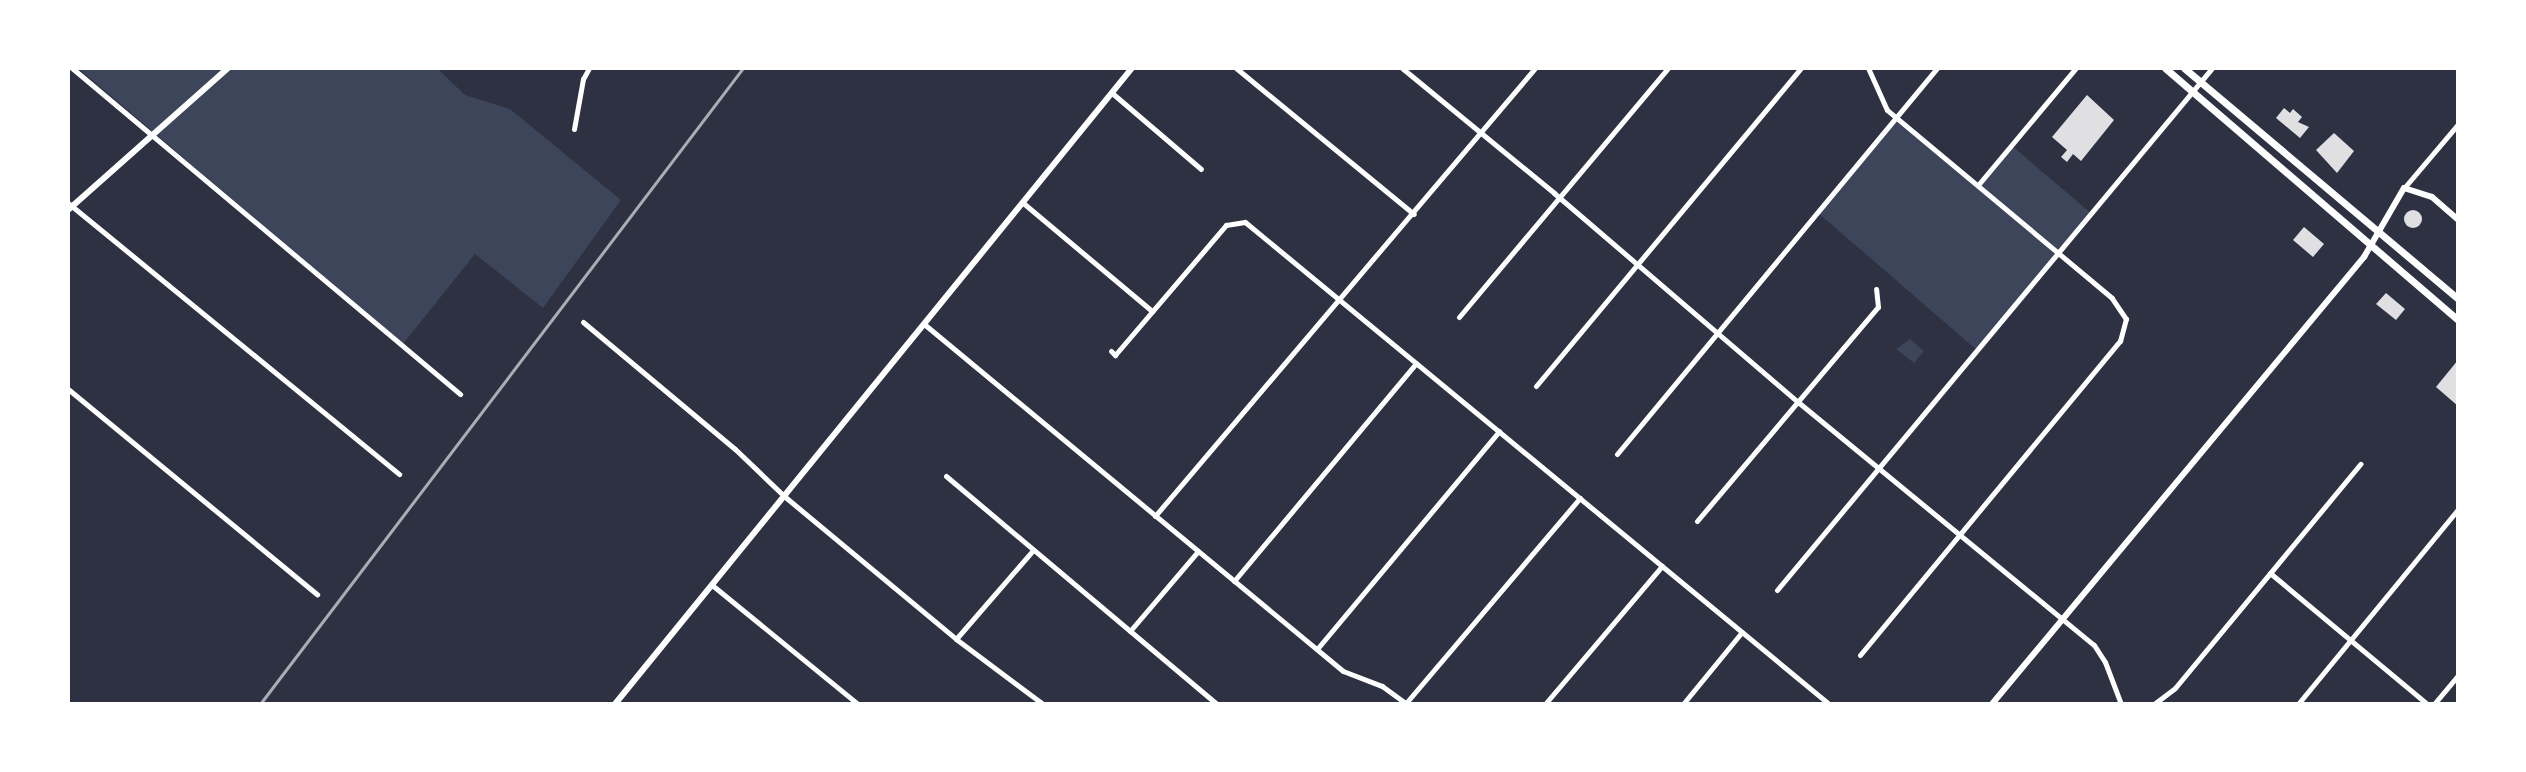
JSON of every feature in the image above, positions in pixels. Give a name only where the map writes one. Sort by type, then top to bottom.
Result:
[{"type":"main road","points":[[2165,68],[2458,320]]},
{"type":"main road","points":[[2184,68],[2458,299]]},
{"type":"street","points":[[72,68],[460,394]]},
{"type":"street","points":[[228,68],[154,138],[69,206],[399,474]]},
{"type":"street","points":[[574,129],[583,79],[589,68]]},
{"type":"street","points":[[615,704],[1132,68]]},
{"type":"street","points":[[1236,68],[1414,214]]},
{"type":"street","points":[[1402,68],[1560,198],[1798,402],[2064,618],[2101,653],[2121,704]]},
{"type":"street","points":[[1155,516],[1338,297],[1380,255],[1535,68]]},
{"type":"street","points":[[1459,317],[1668,68]]},
{"type":"street","points":[[1536,386],[1801,68]]},
{"type":"street","points":[[1860,655],[2120,341],[2126,319],[2117,302],[1887,110],[1868,68]]},
{"type":"street","points":[[1617,454],[1937,68]]},
{"type":"street","points":[[1978,185],[2076,68]]},
{"type":"street","points":[[1777,590],[2212,68]]},
{"type":"street","points":[[1112,93],[1201,169]]},
{"type":"street","points":[[1992,704],[2370,246],[2404,188],[2458,124]]},
{"type":"street","points":[[2404,188],[2432,197],[2458,220]]},
{"type":"street","points":[[1022,202],[1152,311]]},
{"type":"street","points":[[1111,351],[1115,355],[1226,225],[1238,221],[1248,224],[1742,632],[1820,701],[1829,704]]},
{"type":"street","points":[[1697,521],[1878,307],[1876,289]]},
{"type":"street","points":[[583,322],[735,449],[784,496],[956,639],[1043,704]]},
{"type":"street","points":[[924,324],[1343,671],[1382,686],[1407,703],[1580,498]]},
{"type":"street","points":[[1234,581],[1416,363]]},
{"type":"street","points":[[68,389],[317,594]]},
{"type":"street","points":[[1317,649],[1499,431]]},
{"type":"street","points":[[2154,704],[2175,688],[2360,464]]},
{"type":"street","points":[[946,476],[1217,704]]},
{"type":"street","points":[[2298,704],[2458,509]]},
{"type":"street","points":[[956,639],[1033,550]]},
{"type":"street","points":[[1130,631],[1198,551]]},
{"type":"street","points":[[1545,704],[1662,566]]},
{"type":"street","points":[[2270,573],[2427,704]]},
{"type":"street","points":[[712,585],[856,703]]},
{"type":"street","points":[[1683,704],[1742,632]]},
{"type":"street","points":[[2434,704],[2458,675]]},
{"type":"shaded area","points":[[78,68],[437,68],[465,95],[510,109],[621,200],[543,308],[475,254],[403,344]]},
{"type":"shaded area","points":[[1896,117],[1977,185],[2011,145],[2092,214],[1978,351],[1817,212]]},
{"type":"shaded area","points":[[1910,339],[1924,351],[1914,363],[1896,349]]},
{"type":"building","points":[[2087,95],[2114,120],[2081,161],[2073,154],[2067,162],[2061,157],[2067,150],[2052,137]]},
{"type":"building","points":[[2284,108],[2290,113],[2293,109],[2302,117],[2298,122],[2309,127],[2300,138],[2276,118]]},
{"type":"building","points":[[2334,133],[2354,151],[2337,173],[2316,150]]},
{"type":"building","points":[[2413,210],[2422,219],[2413,228],[2404,219]]},
{"type":"building","points":[[2304,227],[2324,244],[2313,257],[2293,240]]},
{"type":"building","points":[[2386,293],[2405,309],[2396,320],[2376,304]]},
{"type":"building","points":[[2458,360],[2458,406],[2436,387]]},
{"type":"railway","points":[[260,704],[743,68]]}]
